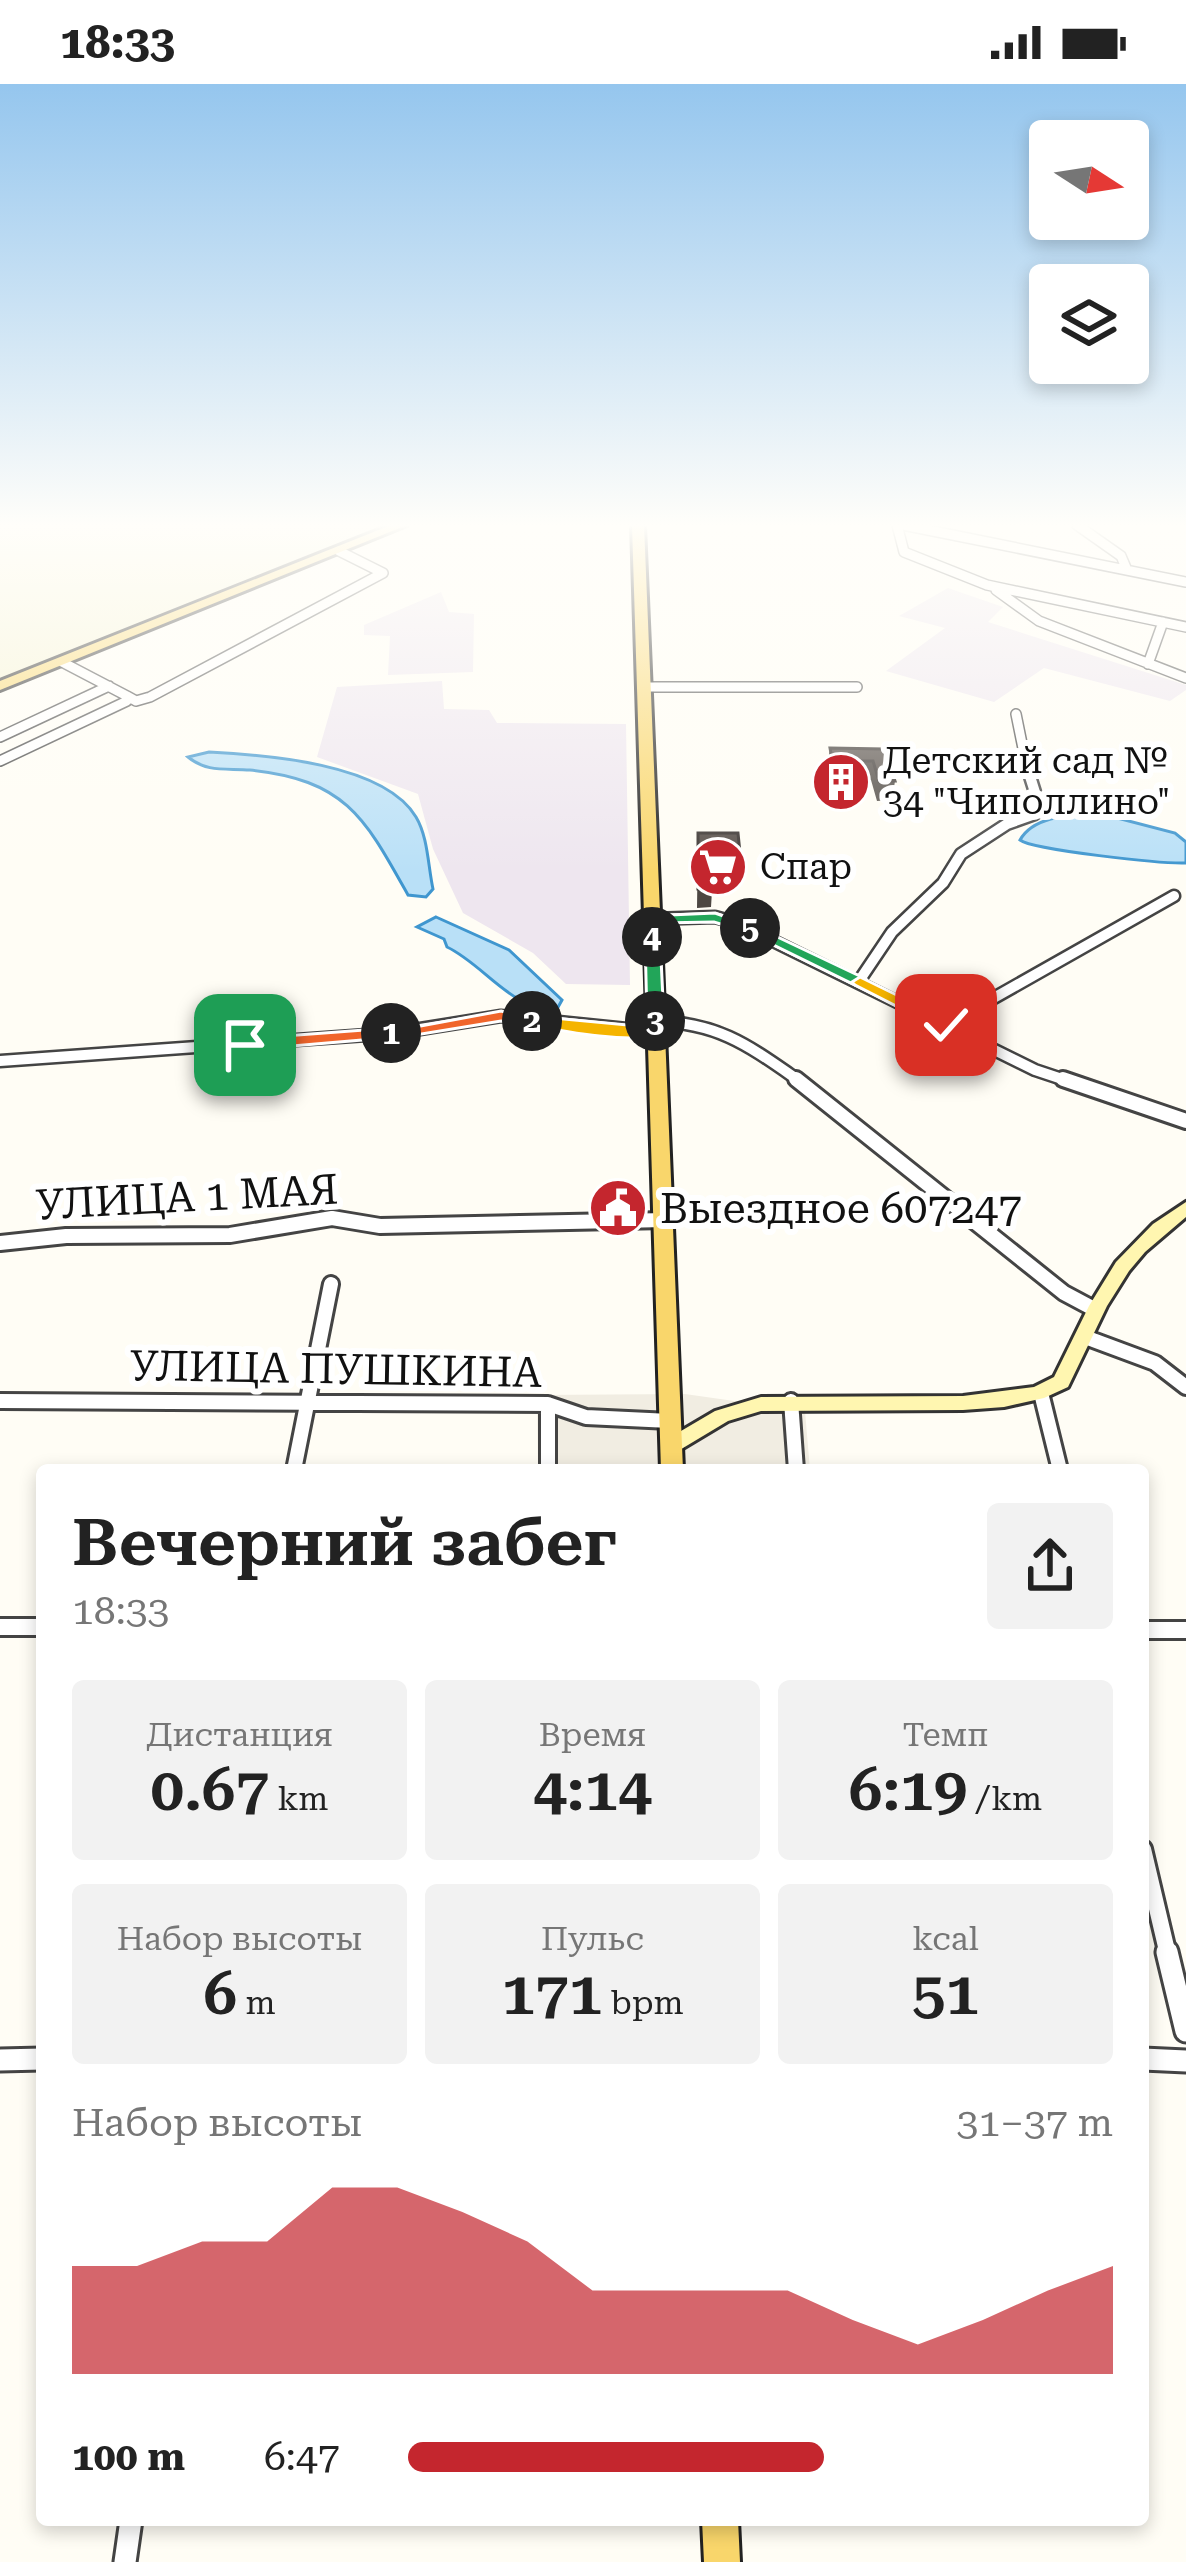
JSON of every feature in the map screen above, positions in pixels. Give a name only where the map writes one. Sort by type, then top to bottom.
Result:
[{"type":"main road","points":[[0,686],[115,641]]},
{"type":"main road","points":[[642,641],[671,1446]]},
{"type":"main road","points":[[720,2526],[722,2562]]},
{"type":"street","points":[[62,662],[136,700],[261,641]]},
{"type":"street","points":[[1087,641],[1186,678]]},
{"type":"street","points":[[1148,664],[1156,641]]},
{"type":"street","points":[[0,737],[109,686]]},
{"type":"street","points":[[644,687],[857,688]]},
{"type":"street","points":[[0,761],[120,708],[128,696]]},
{"type":"street","points":[[859,981],[892,932],[943,883],[961,854],[998,829],[1035,814],[1039,805],[1016,714]]},
{"type":"street","points":[[946,1025],[1174,896]]},
{"type":"street","points":[[652,919],[728,920],[1035,1070],[1186,1121]]},
{"type":"street","points":[[0,1061],[395,1033],[501,1016],[656,1027],[695,1022],[739,1039],[830,1103],[1064,1293],[1094,1309]]},
{"type":"street","points":[[671,1446],[746,1407],[791,1401],[1004,1400],[1041,1394],[1060,1382],[1094,1309],[1138,1245],[1186,1208]]},
{"type":"street","name":"УЛИЦА 1 МАЯ","points":[[0,1243],[37,1236],[263,1232],[337,1215],[380,1226],[666,1220]]},
{"type":"street","points":[[296,1464],[331,1284]]},
{"type":"street","points":[[1084,1336],[1155,1363],[1186,1387]]},
{"type":"street","points":[[1041,1394],[1058,1464]]},
{"type":"street","name":"УЛИЦА ПУШКИНА","points":[[0,1401],[548,1404],[671,1446]]},
{"type":"street","points":[[791,1401],[796,1464]]},
{"type":"street","points":[[548,1404],[548,1464]]},
{"type":"street","points":[[0,1627],[36,1627]]},
{"type":"street","points":[[1149,1630],[1186,1630]]},
{"type":"street","points":[[1149,1874],[1186,2031]]},
{"type":"street","points":[[0,2060],[36,2059]]},
{"type":"street","points":[[1149,2059],[1186,2061]]},
{"type":"street","points":[[125,2562],[130,2526]]},
{"type":"shaded area","points":[[0,641],[105,641],[0,683]]},
{"type":"shaded area","points":[[390,641],[474,641],[473,672],[388,675]]},
{"type":"shaded area","points":[[928,641],[1047,641],[1186,685],[1186,690],[1170,701],[1044,668],[994,702],[886,671]]},
{"type":"shaded area","points":[[442,681],[444,709],[489,710],[497,723],[626,724],[630,985],[566,984],[533,953],[463,913],[433,849],[418,794],[317,757],[337,687]]},
{"type":"shaded area","points":[[685,1394],[805,1411],[809,1464],[538,1464],[537,1395]]},
{"type":"water","points":[[209,752],[322,765],[378,784],[416,817],[433,889],[426,897],[408,895],[364,824],[331,794],[283,775],[210,768],[188,757]]},
{"type":"water","points":[[1098,813],[1175,833],[1186,842],[1186,863],[1072,852],[1020,840],[1044,821]]},
{"type":"water","points":[[436,917],[509,950],[562,1000],[557,1009],[541,1008],[512,995],[447,947],[444,939],[417,927]]},
{"type":"building","points":[[830,748],[884,749],[895,781],[879,781],[873,761],[850,761],[851,775],[835,775]]},
{"type":"building","points":[[698,833],[738,833],[741,863],[724,863],[725,872],[713,872],[713,888],[698,889]]},
{"type":"place","name":"Детский сад № 34 \"Чиполлино\"","points":[[841,782]]},
{"type":"place","name":"Спар","points":[[718,867]]},
{"type":"place","name":"Выездное 607247","points":[[618,1208]]},
{"type":"route","points":[[245,1045],[395,1033],[501,1016],[656,1032],[652,919],[692,917],[728,920],[760,933],[946,1025]]}]
